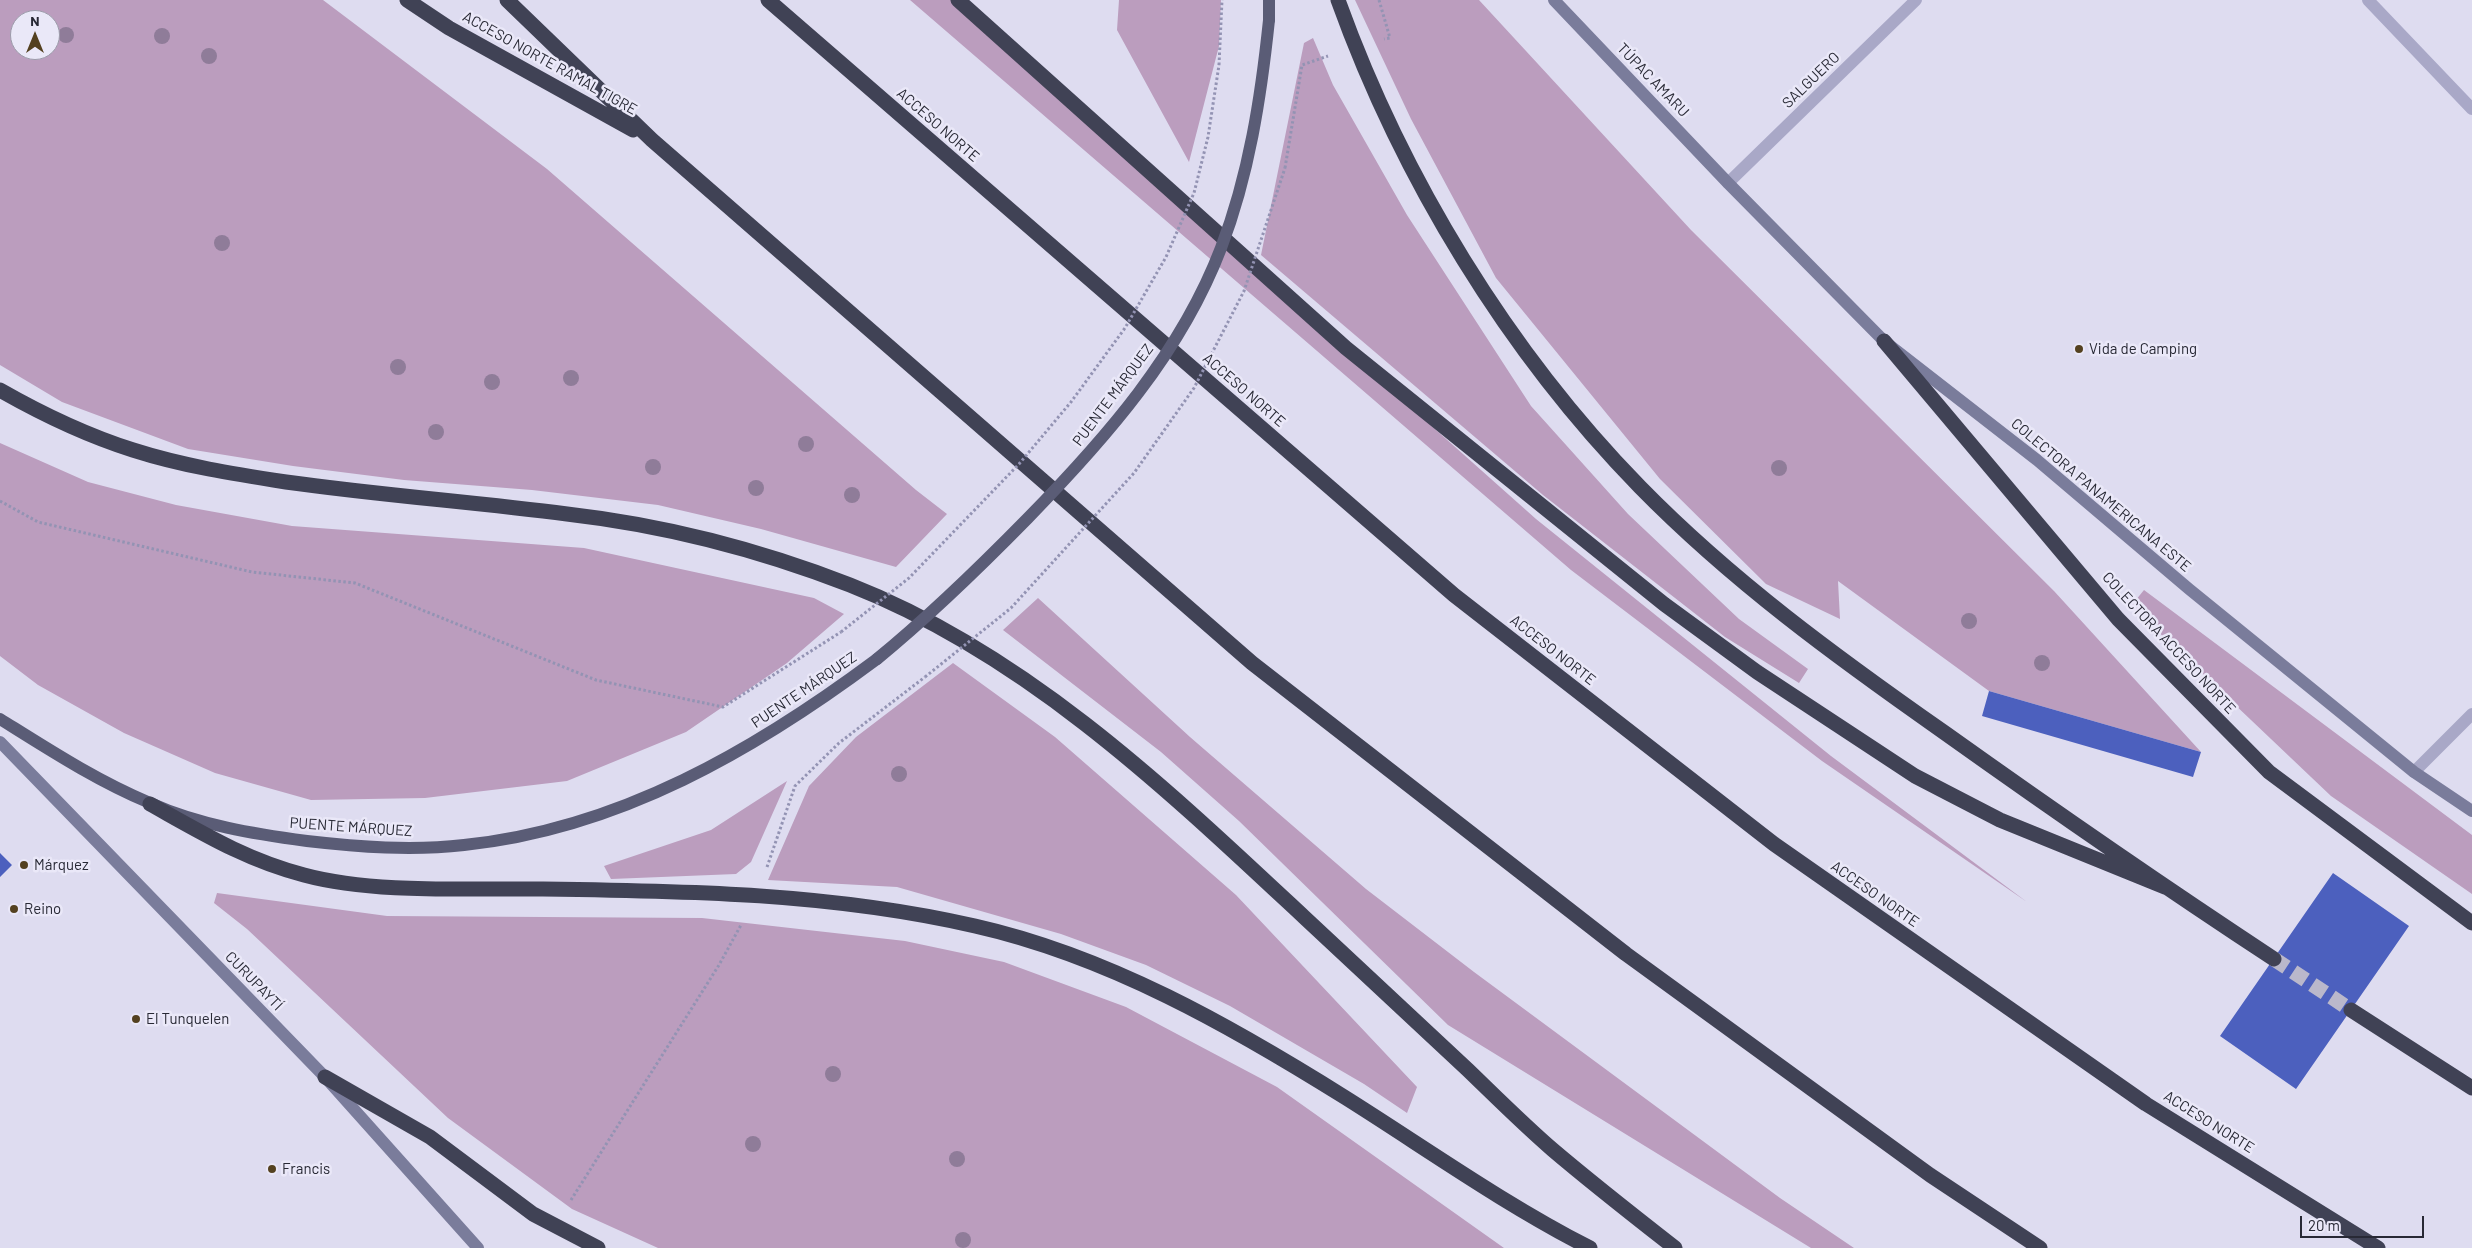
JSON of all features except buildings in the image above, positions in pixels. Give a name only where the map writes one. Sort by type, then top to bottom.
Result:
[{"type":"highway","name":"ACCESO NORTE RAMAL TIGRE","points":[[407,0],[449,28],[652,140]]},
{"type":"highway","points":[[507,0],[652,140],[1252,663],[1626,954],[1930,1175],[2040,1248]]},
{"type":"highway","name":"ACCESO NORTE","points":[[768,0],[1454,595],[1766,838],[2146,1104],[2378,1248]]},
{"type":"highway","points":[[958,0],[1346,348],[1664,604],[1757,672],[1915,776],[2000,820],[2166,887]]},
{"type":"highway","points":[[1338,0],[1355,47],[1429,200],[1465,262],[1531,357],[1606,450],[1640,486],[1713,556],[1804,631],[1961,744],[2166,887],[2274,959]]},
{"type":"highway","name":"COLECTORA ACCESO NORTE","points":[[1884,341],[2118,620],[2269,772],[2472,923]]},
{"type":"highway","points":[[0,390],[44,415],[132,450],[178,463],[228,474],[348,491],[569,514],[644,526],[702,539],[797,566],[853,586],[917,615],[1012,672],[1128,759],[1205,825],[1552,1149],[1675,1248]]},
{"type":"highway","points":[[150,804],[229,849],[305,876],[330,880],[412,887],[697,891],[757,895],[858,904],[939,918],[1015,937],[1091,963],[1184,1005],[1278,1057],[1344,1097],[1474,1182],[1590,1248]]},
{"type":"highway","points":[[2351,1010],[2472,1088]]},
{"type":"highway","points":[[326,1077],[430,1137],[532,1214],[598,1248]]},
{"type":"main road","name":"PUENTE MÁRQUEZ","points":[[0,719],[50,751],[150,804],[213,824],[267,836],[362,847],[446,846],[510,839],[601,814],[699,773],[741,751],[789,722],[877,659],[931,615],[971,577],[1110,430],[1176,338],[1202,292],[1221,248],[1236,203],[1257,114],[1269,20],[1269,0]]},
{"type":"street","name":"TÚPAC AMARU","points":[[1554,0],[1728,183]]},
{"type":"street","name":"SALGUERO","points":[[1728,183],[1916,0]]},
{"type":"street","points":[[2368,0],[2472,108]]},
{"type":"street","name":"COLECTORA PANAMERICANA ESTE","points":[[1728,183],[1884,341],[2037,460],[2189,589],[2414,772],[2472,811]]},
{"type":"street","points":[[2414,772],[2472,714]]},
{"type":"street","name":"CURUPAYTÍ","points":[[0,742],[326,1077],[478,1248]]},
{"type":"path","points":[[0,501],[38,522],[252,572],[355,583],[596,680],[722,707],[840,632],[909,578],[1019,464],[1071,402],[1125,328],[1166,257],[1194,193],[1208,137],[1219,65],[1222,0]]},
{"type":"path","points":[[1285,168],[1302,65],[1355,47],[1390,38],[1379,0]]},
{"type":"path","points":[[568,1204],[719,965],[757,895],[795,786],[839,744],[925,677]]},
{"type":"shaded area","points":[[0,0],[323,0],[547,169],[916,490],[947,514],[896,567],[761,529],[658,505],[532,490],[404,480],[293,466],[188,449],[62,402],[0,365]]},
{"type":"shaded area","points":[[910,0],[953,0],[1536,519],[1831,756],[2027,902],[1822,761],[1571,570]]},
{"type":"shaded area","points":[[1119,0],[1221,0],[1219,46],[1189,162],[1117,30]]},
{"type":"shaded area","points":[[1355,0],[1479,0],[1691,230],[2054,591],[2201,752],[1989,691],[1838,581],[1840,619],[1766,584],[1660,479],[1496,278],[1411,119]]},
{"type":"shaded area","points":[[1313,38],[1333,85],[1407,215],[1531,406],[1628,514],[1739,619],[1808,669],[1799,683],[1725,637],[1543,495],[1261,255],[1304,43]]},
{"type":"shaded area","points":[[0,443],[88,482],[176,505],[292,526],[584,548],[814,598],[844,614],[787,663],[686,732],[567,781],[425,798],[311,800],[215,773],[124,733],[38,685],[0,656]]},
{"type":"shaded area","points":[[2144,590],[2472,835],[2472,894],[2331,796],[2131,606]]},
{"type":"shaded area","points":[[1038,598],[1190,737],[1366,889],[1474,972],[1780,1198],[1854,1248],[1811,1248],[1448,1025],[1239,821],[1161,752],[1003,630]]},
{"type":"shaded area","points":[[953,663],[1055,737],[1236,895],[1417,1087],[1407,1113],[1364,1084],[1230,1006],[1146,965],[1061,934],[897,887],[768,880],[809,786],[856,737]]},
{"type":"shaded area","points":[[787,781],[751,862],[736,874],[611,879],[604,866],[711,830]]},
{"type":"shaded area","points":[[217,893],[387,916],[702,918],[905,941],[1004,962],[1126,1007],[1277,1087],[1504,1248],[658,1248],[572,1209],[448,1118],[247,929],[214,903]]},
{"type":"tunnel","points":[[2274,959],[2351,1010]]},
{"type":"place","name":"Vida de Camping","points":[[2079,349]]},
{"type":"place","name":"Márquez","points":[[24,865]]},
{"type":"place","name":"Reino","points":[[14,909]]},
{"type":"place","name":"El Tunquelen","points":[[136,1019]]},
{"type":"place","name":"Francis","points":[[272,1169]]}]
